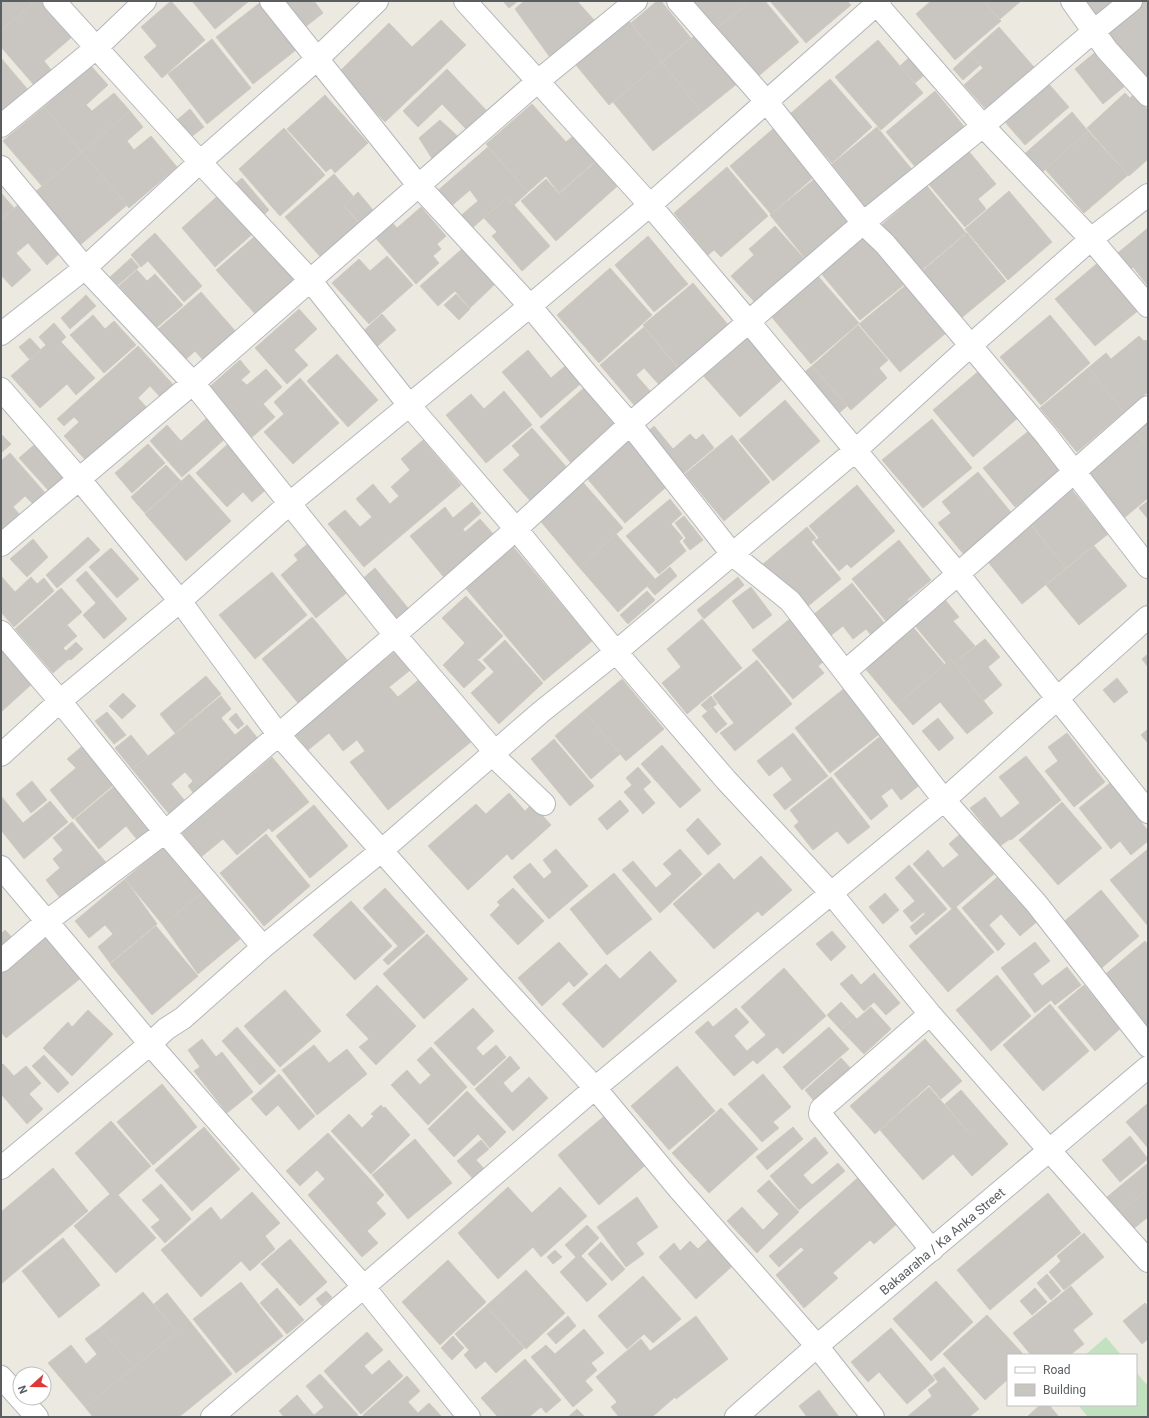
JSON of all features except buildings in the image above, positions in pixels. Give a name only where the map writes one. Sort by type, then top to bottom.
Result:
[{"type":"street","points":[[54,1],[200,162],[310,280],[409,405],[516,529],[616,652],[726,780],[831,893],[930,1014],[1148,1261]]},
{"type":"street","points":[[1,126],[96,48],[146,1]]},
{"type":"street","points":[[272,1],[418,185],[530,306],[630,424],[733,555],[790,601],[846,671],[944,800],[1036,903],[1148,1046]]},
{"type":"street","points":[[1,334],[85,268],[200,162],[317,59],[377,1]]},
{"type":"street","points":[[465,1],[650,206],[749,322],[958,574],[1148,812]]},
{"type":"street","points":[[1,545],[193,384],[538,81],[636,1]]},
{"type":"street","points":[[678,1],[766,101],[863,223],[885,244],[971,345],[1046,436],[1148,567]]},
{"type":"street","points":[[1072,1],[1107,50],[1148,95]]},
{"type":"street","points":[[1,961],[46,922],[165,832],[395,635],[516,529],[630,424],[863,223],[983,126],[1094,31],[1132,1]]},
{"type":"street","points":[[1,755],[60,701],[180,601],[290,503],[650,206],[877,2],[983,126],[1091,239],[1148,306]]},
{"type":"street","points":[[1,167],[85,268],[193,384],[395,635],[495,752],[499,761],[544,804]]},
{"type":"street","points":[[1,1168],[166,1029],[183,1018],[263,946],[381,851],[541,712],[733,555],[856,450],[971,345],[1091,239],[1148,195]]},
{"type":"street","points":[[1,389],[80,480],[180,601],[278,734],[490,974],[595,1088],[679,1189],[817,1346],[873,1417]]},
{"type":"street","points":[[846,671],[1148,407]]},
{"type":"street","points":[[212,1417],[595,1088],[944,800],[1148,617]]},
{"type":"street","points":[[1,632],[60,701],[165,832],[263,946]]},
{"type":"street","points":[[1,867],[150,1044],[363,1286],[469,1417]]},
{"type":"street","points":[[930,1014],[821,1109],[820,1114],[932,1250]]},
{"type":"street","name":"Bakaaraha / Ka Anka Street","points":[[736,1417],[817,1346],[1148,1067]]},
{"type":"street","points":[[1,1377],[37,1417]]},
{"type":"green space","points":[[1106,1337],[1120,1354],[1086,1354]]},
{"type":"green space","points":[[1137,1373],[1148,1386],[1148,1417],[1088,1417],[1079,1406],[1137,1406]]}]
